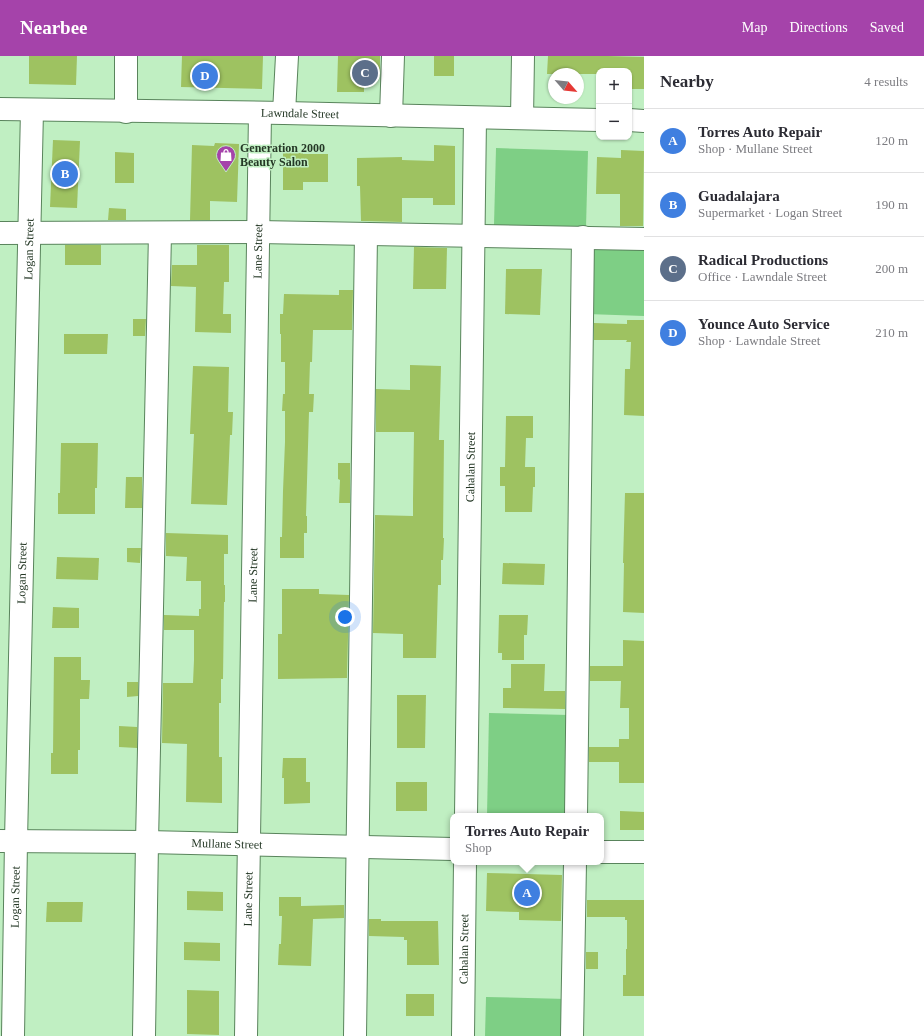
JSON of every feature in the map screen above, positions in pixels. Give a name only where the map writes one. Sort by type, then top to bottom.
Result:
[{"type":"street","points":[[126,56],[126,112]]},
{"type":"street","points":[[284,113],[287,56]]},
{"type":"street","points":[[391,116],[393,56]]},
{"type":"street","points":[[522,118],[523,56]]},
{"type":"street","name":"Lawndale Street","points":[[0,109],[126,112],[284,113],[596,120]]},
{"type":"street","name":"Logan Street","points":[[13,1036],[7,969],[8,841],[32,110]]},
{"type":"street","name":"Lane Street","points":[[246,1036],[260,113]]},
{"type":"street","name":"Cahalan Street","points":[[466,813],[475,118]]},
{"type":"street","points":[[632,120],[644,121]]},
{"type":"street","points":[[0,233],[258,232],[644,238]]},
{"type":"street","points":[[144,1036],[160,233]]},
{"type":"street","points":[[355,1036],[366,234]]},
{"type":"street","points":[[576,813],[583,237]]},
{"type":"street","name":"Mullane Street","points":[[8,841],[147,842],[450,849]]},
{"type":"street","points":[[604,852],[644,852]]},
{"type":"street","name":"Cahalan Street","points":[[463,1036],[465,865]]},
{"type":"street","points":[[572,1036],[575,865]]},
{"type":"green space","points":[[496,148],[588,151],[586,228],[494,225]]},
{"type":"green space","points":[[590,243],[644,245],[644,316],[587,314]]},
{"type":"green space","points":[[489,713],[569,715],[566,813],[487,813]]},
{"type":"green space","points":[[486,997],[567,999],[566,1036],[485,1036]]},
{"type":"building","points":[[29,56],[77,56],[76,85],[29,84]]},
{"type":"building","points":[[182,56],[263,56],[262,89],[181,87]]},
{"type":"building","points":[[338,56],[380,56],[380,76],[364,76],[364,92],[337,92]]},
{"type":"building","points":[[434,56],[454,56],[454,76],[434,76]]},
{"type":"building","points":[[548,56],[644,57],[644,89],[632,89],[632,68],[596,68],[596,74],[584,74],[584,68],[548,68],[547,74]]},
{"type":"building","points":[[53,140],[80,141],[77,208],[50,207]]},
{"type":"building","points":[[215,143],[239,144],[237,202],[210,201],[210,220],[190,220],[192,145],[214,146]]},
{"type":"building","points":[[434,145],[455,146],[455,205],[433,205],[433,198],[402,198],[402,222],[361,221],[360,186],[357,186],[357,158],[402,157],[402,160],[434,161]]},
{"type":"building","points":[[621,150],[644,151],[643,226],[620,226],[620,194],[596,194],[597,157],[621,158]]},
{"type":"building","points":[[115,152],[134,153],[134,183],[115,183]]},
{"type":"building","points":[[283,153],[328,154],[328,182],[303,182],[303,190],[283,190]]},
{"type":"building","points":[[109,208],[126,209],[126,220],[108,220]]},
{"type":"building","points":[[65,245],[101,245],[101,265],[65,265]]},
{"type":"building","points":[[197,245],[229,245],[229,282],[224,282],[223,314],[231,314],[231,333],[195,332],[196,287],[171,286],[172,265],[197,265]]},
{"type":"building","points":[[414,247],[447,248],[446,289],[413,289]]},
{"type":"building","points":[[506,269],[542,269],[540,315],[505,314]]},
{"type":"building","points":[[339,290],[353,290],[352,330],[313,330],[309,394],[314,394],[313,412],[309,412],[306,516],[307,533],[304,533],[304,558],[280,558],[285,442],[285,411],[282,411],[283,394],[285,394],[285,362],[281,362],[280,314],[283,314],[284,294],[339,295]]},
{"type":"building","points":[[133,319],[146,319],[145,336],[133,336]]},
{"type":"building","points":[[627,320],[644,320],[644,416],[624,415],[625,369],[630,369],[631,342],[626,342],[627,340],[594,340],[594,323],[627,324]]},
{"type":"building","points":[[64,334],[108,334],[107,354],[64,354]]},
{"type":"building","points":[[410,365],[441,366],[439,440],[444,440],[444,538],[443,560],[441,560],[441,585],[438,585],[436,658],[403,658],[403,634],[373,633],[375,515],[413,516],[414,432],[376,432],[376,389],[410,390]]},
{"type":"building","points":[[193,366],[229,367],[228,412],[233,412],[232,435],[230,435],[227,505],[191,504],[194,434],[190,434]]},
{"type":"building","points":[[506,416],[533,416],[533,438],[526,438],[525,467],[535,467],[535,487],[533,487],[532,512],[505,512],[505,486],[500,486],[500,467],[505,467]]},
{"type":"building","points":[[61,443],[98,443],[95,514],[58,514]]},
{"type":"building","points":[[338,463],[350,463],[350,503],[339,503],[340,480],[338,479]]},
{"type":"building","points":[[126,477],[142,477],[142,508],[125,508]]},
{"type":"building","points":[[625,493],[644,493],[644,613],[623,612]]},
{"type":"building","points":[[166,533],[228,535],[228,554],[224,554],[225,602],[223,679],[221,679],[221,703],[219,703],[219,757],[222,757],[222,803],[186,802],[187,744],[162,743],[163,683],[193,683],[194,660],[194,630],[164,630],[164,615],[199,616],[199,609],[201,609],[201,581],[186,581],[187,557],[166,556]]},
{"type":"building","points":[[127,548],[141,548],[140,563],[127,562]]},
{"type":"building","points":[[57,557],[99,558],[98,580],[56,579]]},
{"type":"building","points":[[503,563],[545,564],[544,585],[502,584]]},
{"type":"building","points":[[282,589],[319,589],[319,594],[349,595],[347,678],[278,679],[278,634],[282,634]]},
{"type":"building","points":[[53,607],[79,608],[79,628],[52,628]]},
{"type":"building","points":[[499,615],[528,615],[527,635],[524,635],[524,660],[502,660],[502,653],[498,653]]},
{"type":"building","points":[[623,640],[644,641],[644,783],[619,783],[619,762],[589,762],[589,747],[619,747],[619,739],[629,739],[629,708],[620,708],[621,681],[590,681],[590,666],[623,666]]},
{"type":"building","points":[[54,657],[81,657],[81,680],[90,680],[89,699],[80,699],[80,750],[78,750],[78,774],[51,774],[51,753],[53,753]]},
{"type":"building","points":[[511,664],[545,664],[544,691],[565,691],[565,709],[503,708],[503,688],[511,688]]},
{"type":"building","points":[[127,682],[138,682],[138,696],[127,697]]},
{"type":"building","points":[[397,695],[426,695],[425,748],[397,748]]},
{"type":"building","points":[[119,726],[137,727],[137,748],[119,747]]},
{"type":"building","points":[[283,758],[306,758],[306,782],[310,782],[310,803],[284,804],[284,778],[282,778]]},
{"type":"building","points":[[396,782],[427,782],[427,811],[396,811]]},
{"type":"building","points":[[620,811],[644,812],[644,830],[620,830]]},
{"type":"building","points":[[487,873],[562,875],[561,921],[519,920],[519,912],[486,911]]},
{"type":"building","points":[[187,891],[223,892],[223,911],[187,910]]},
{"type":"building","points":[[279,897],[301,897],[301,906],[344,905],[344,918],[313,919],[311,966],[278,965],[279,944],[281,944],[282,916],[279,916]]},
{"type":"building","points":[[587,900],[644,900],[644,996],[623,996],[623,975],[626,975],[627,920],[625,920],[625,917],[587,917]]},
{"type":"building","points":[[47,902],[83,902],[82,922],[46,922]]},
{"type":"building","points":[[369,919],[381,919],[381,921],[438,921],[439,965],[407,965],[407,940],[404,940],[404,937],[369,936]]},
{"type":"building","points":[[184,942],[220,943],[220,961],[184,960]]},
{"type":"building","points":[[586,952],[598,952],[598,969],[586,969]]},
{"type":"building","points":[[187,990],[219,991],[219,1035],[187,1034]]},
{"type":"building","points":[[406,994],[434,994],[434,1016],[406,1016]]},
{"type":"place","name":"Radical Productions","points":[[365,73]]},
{"type":"place","name":"Younce Auto Service","points":[[205,76]]},
{"type":"place","name":"Generation 2000 Beauty Salon","points":[[226,172]]},
{"type":"place","name":"Guadalajara","points":[[65,174]]},
{"type":"place","name":"Torres Auto Repair","points":[[527,893]]}]
